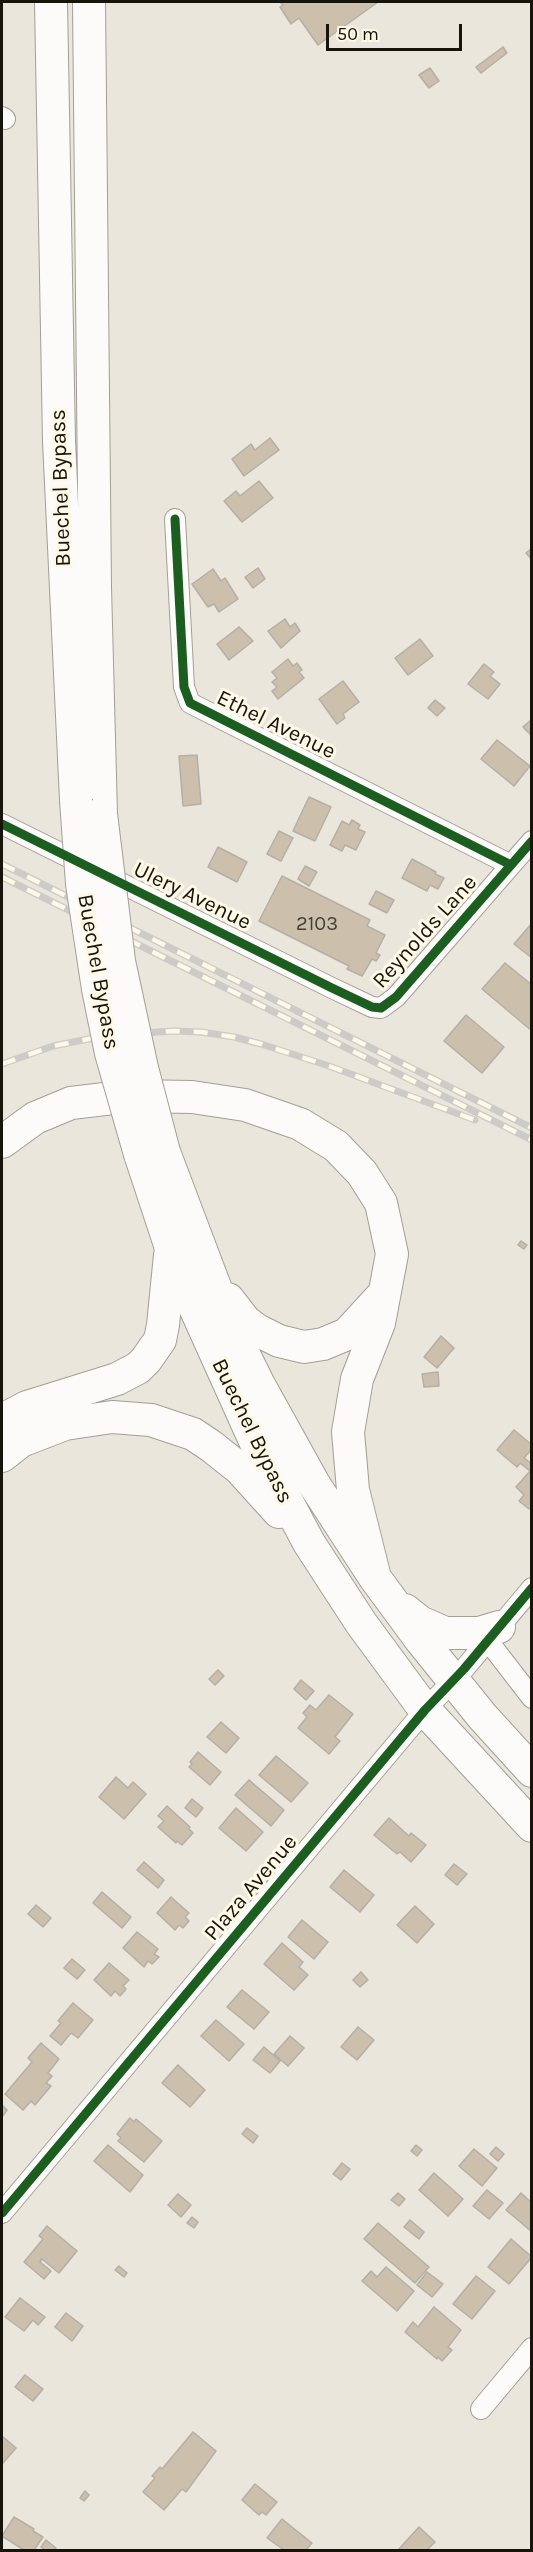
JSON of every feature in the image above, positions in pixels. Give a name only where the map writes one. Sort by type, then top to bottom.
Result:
[{"type":"main road","name":"Buechel Bypass","points":[[51,2],[59,441],[89,807],[142,1068],[152,1153],[171,1248],[200,1320],[255,1441],[309,1543],[361,1623],[425,1710],[531,1826]]},
{"type":"main road","name":"Buechel Bypass","points":[[89,2],[95,631],[89,807]]},
{"type":"main road","points":[[2,1142],[35,1118],[71,1103],[130,1096],[218,1100],[268,1112],[300,1124],[336,1146],[362,1173],[378,1196],[386,1218],[392,1254],[379,1323],[357,1379],[348,1432],[353,1490],[382,1588],[420,1622],[445,1633],[494,1634]]},
{"type":"main road","name":"Buechel Bypass","points":[[152,1153],[203,1258],[229,1324],[314,1484],[382,1588],[453,1680],[531,1771]]},
{"type":"main road","points":[[2,1420],[27,1407],[117,1379],[138,1368],[147,1360],[160,1340],[163,1326],[171,1248]]},
{"type":"main road","points":[[203,1258],[231,1305],[245,1321],[267,1336],[293,1346],[314,1346],[347,1334],[383,1295]]},
{"type":"main road","points":[[2,1456],[21,1442],[65,1424],[112,1417],[151,1420],[193,1434],[228,1458],[309,1543]]},
{"type":"street","name":"Ethel Avenue","points":[[175,519],[184,687],[190,703],[511,865]]},
{"type":"street","name":"Ulery Avenue","points":[[2,824],[365,1003]]},
{"type":"street","name":"Reynolds Lane","points":[[365,1003],[381,1008],[396,997],[531,841]]},
{"type":"street","name":"Plaza Avenue","points":[[2,2213],[425,1710],[494,1634],[531,1588]]},
{"type":"street","points":[[494,1634],[531,1698]]},
{"type":"street","points":[[481,2409],[531,2348]]},
{"type":"building","points":[[280,2],[378,2],[318,45],[299,18],[291,24],[280,7],[283,5]]},
{"type":"building","points":[[503,47],[507,53],[481,73],[476,67]]},
{"type":"building","points":[[430,68],[439,81],[429,88],[419,75]]},
{"type":"building","points":[[270,438],[279,450],[244,476],[232,459],[251,444],[255,450]]},
{"type":"building","points":[[259,481],[273,498],[242,522],[224,501],[236,491],[240,496]]},
{"type":"building","points":[[532,548],[532,560],[526,553]]},
{"type":"building","points":[[258,568],[265,579],[253,588],[245,577]]},
{"type":"building","points":[[213,569],[221,581],[225,578],[238,599],[219,612],[214,604],[208,607],[192,584]]},
{"type":"building","points":[[285,619],[290,627],[295,623],[300,631],[281,648],[268,631]]},
{"type":"building","points":[[239,627],[253,641],[229,660],[217,644]]},
{"type":"building","points":[[420,639],[433,656],[408,675],[395,658]]},
{"type":"building","points":[[288,659],[293,666],[297,663],[302,670],[299,672],[304,678],[278,699],[272,691],[277,687],[272,682],[277,678],[272,672]]},
{"type":"building","points":[[484,664],[494,672],[490,676],[500,684],[488,699],[468,684]]},
{"type":"building","points":[[343,681],[359,702],[343,714],[345,718],[337,724],[319,699]]},
{"type":"building","points":[[435,700],[445,708],[437,716],[428,708]]},
{"type":"building","points":[[532,719],[532,736],[523,727]]},
{"type":"building","points":[[497,740],[530,766],[514,786],[481,759]]},
{"type":"building","points":[[197,755],[201,804],[183,806],[179,756]]},
{"type":"building","points":[[309,797],[331,807],[315,841],[293,831]]},
{"type":"building","points":[[352,820],[360,825],[358,829],[365,832],[356,850],[345,845],[342,851],[330,845],[342,821],[349,825]]},
{"type":"building","points":[[279,831],[293,838],[281,861],[267,854]]},
{"type":"building","points":[[218,847],[247,862],[237,882],[208,867]]},
{"type":"building","points":[[412,859],[444,878],[438,889],[430,885],[427,891],[402,878]]},
{"type":"building","points":[[305,866],[317,872],[309,886],[298,879]]},
{"type":"building","points":[[282,876],[370,920],[367,926],[385,935],[376,953],[380,955],[376,961],[372,959],[362,976],[347,969],[349,966],[259,921]]},
{"type":"building","points":[[376,891],[394,900],[387,913],[369,904]]},
{"type":"building","points":[[532,923],[532,958],[514,944]]},
{"type":"building","points":[[505,963],[532,985],[532,1031],[482,989]]},
{"type":"building","points":[[466,1015],[504,1047],[482,1073],[444,1041]]},
{"type":"building","points":[[521,1241],[527,1245],[524,1249],[518,1245]]},
{"type":"building","points":[[441,1336],[454,1348],[437,1368],[424,1357]]},
{"type":"building","points":[[438,1372],[439,1386],[424,1387],[422,1374]]},
{"type":"building","points":[[514,1430],[532,1445],[532,1449],[524,1458],[532,1464],[532,1507],[529,1509],[519,1501],[524,1495],[516,1487],[530,1471],[520,1463],[517,1467],[497,1450]]},
{"type":"building","points":[[218,1670],[224,1676],[215,1685],[209,1679]]},
{"type":"building","points":[[301,1680],[314,1691],[306,1700],[294,1689]]},
{"type":"building","points":[[329,1695],[353,1714],[335,1737],[340,1741],[329,1754],[298,1728],[307,1717],[303,1713],[310,1705],[316,1710]]},
{"type":"building","points":[[221,1722],[239,1738],[226,1753],[207,1737]]},
{"type":"building","points":[[198,1752],[221,1772],[210,1785],[189,1767]]},
{"type":"building","points":[[276,1756],[308,1783],[291,1802],[259,1775]]},
{"type":"building","points":[[116,1777],[128,1788],[133,1782],[146,1794],[124,1819],[99,1797]]},
{"type":"building","points":[[249,1780],[284,1810],[271,1826],[235,1795]]},
{"type":"building","points":[[192,1799],[203,1808],[196,1817],[185,1808]]},
{"type":"building","points":[[167,1806],[190,1827],[193,1833],[182,1845],[177,1841],[176,1843],[158,1827],[164,1821],[158,1816]]},
{"type":"building","points":[[236,1808],[263,1832],[246,1851],[219,1828]]},
{"type":"building","points":[[389,1818],[409,1836],[411,1833],[426,1845],[411,1862],[374,1835]]},
{"type":"building","points":[[144,1862],[164,1880],[158,1888],[137,1870]]},
{"type":"building","points":[[454,1864],[467,1874],[457,1885],[445,1875]]},
{"type":"building","points":[[344,1870],[374,1895],[360,1912],[330,1887]]},
{"type":"building","points":[[102,1892],[131,1917],[122,1928],[93,1903]]},
{"type":"building","points":[[171,1897],[189,1913],[185,1917],[189,1921],[183,1928],[179,1925],[175,1930],[157,1913]]},
{"type":"building","points":[[36,1905],[51,1918],[43,1927],[28,1914]]},
{"type":"building","points":[[415,1906],[434,1924],[417,1943],[397,1925]]},
{"type":"building","points":[[302,1920],[328,1942],[314,1959],[288,1937]]},
{"type":"building","points":[[137,1932],[158,1949],[154,1954],[159,1957],[152,1964],[148,1961],[144,1967],[123,1948]]},
{"type":"building","points":[[282,1943],[303,1962],[299,1967],[308,1975],[294,1990],[264,1964]]},
{"type":"building","points":[[72,1959],[85,1970],[77,1979],[64,1968]]},
{"type":"building","points":[[109,1963],[129,1980],[123,1986],[126,1989],[120,1996],[115,1991],[111,1996],[94,1980]]},
{"type":"building","points":[[361,1972],[368,1980],[360,1987],[353,1980]]},
{"type":"building","points":[[242,1990],[269,2012],[254,2029],[227,2007]]},
{"type":"building","points":[[73,2003],[93,2020],[78,2038],[71,2033],[61,2045],[50,2036],[61,2023],[58,2021]]},
{"type":"building","points":[[216,2020],[244,2044],[229,2061],[201,2036]]},
{"type":"building","points":[[358,2027],[374,2040],[357,2060],[341,2047]]},
{"type":"building","points":[[290,2036],[304,2048],[288,2066],[274,2054]]},
{"type":"building","points":[[41,2043],[59,2059],[48,2073],[52,2076],[46,2083],[51,2086],[35,2105],[31,2101],[23,2110],[5,2094],[32,2062],[28,2058]]},
{"type":"building","points":[[264,2047],[280,2061],[270,2073],[253,2060]]},
{"type":"building","points":[[178,2065],[205,2090],[190,2107],[162,2083]]},
{"type":"building","points":[[2,2105],[7,2110],[2,2117]]},
{"type":"building","points":[[130,2118],[134,2122],[136,2119],[162,2141],[144,2162],[118,2141],[121,2138],[117,2134]]},
{"type":"building","points":[[247,2128],[258,2136],[253,2143],[242,2134]]},
{"type":"building","points":[[108,2145],[143,2175],[130,2192],[94,2161]]},
{"type":"building","points":[[416,2145],[422,2150],[417,2156],[411,2151]]},
{"type":"building","points":[[496,2147],[504,2154],[498,2161],[490,2154]]},
{"type":"building","points":[[474,2149],[497,2168],[482,2186],[459,2166]]},
{"type":"building","points":[[342,2163],[350,2169],[341,2180],[333,2174]]},
{"type":"building","points":[[434,2173],[463,2199],[448,2216],[419,2190]]},
{"type":"building","points":[[487,2190],[503,2203],[489,2219],[473,2206]]},
{"type":"building","points":[[398,2193],[405,2199],[399,2206],[391,2200]]},
{"type":"building","points":[[521,2193],[532,2203],[532,2232],[506,2210]]},
{"type":"building","points":[[178,2194],[191,2205],[181,2217],[168,2205]]},
{"type":"building","points":[[192,2217],[198,2222],[194,2228],[187,2223]]},
{"type":"building","points":[[410,2220],[424,2232],[419,2239],[404,2227]]},
{"type":"building","points":[[378,2223],[429,2267],[415,2283],[364,2239]]},
{"type":"building","points":[[47,2226],[77,2251],[59,2273],[42,2259],[40,2262],[51,2271],[44,2279],[24,2262],[43,2239],[39,2236]]},
{"type":"building","points":[[511,2239],[532,2257],[509,2284],[488,2267]]},
{"type":"building","points":[[119,2266],[127,2273],[124,2277],[115,2270]]},
{"type":"building","points":[[386,2267],[414,2291],[397,2311],[362,2281],[371,2271],[377,2277]]},
{"type":"building","points":[[427,2272],[443,2284],[432,2297],[417,2285]]},
{"type":"building","points":[[476,2276],[495,2291],[472,2319],[453,2304]]},
{"type":"building","points":[[20,2298],[45,2317],[38,2325],[33,2320],[24,2331],[5,2317]]},
{"type":"building","points":[[434,2307],[461,2330],[448,2347],[452,2350],[442,2361],[405,2332],[413,2322],[418,2327]]},
{"type":"building","points":[[66,2313],[83,2326],[72,2341],[55,2327]]},
{"type":"building","points":[[25,2375],[43,2389],[33,2401],[15,2387]]},
{"type":"building","points":[[193,2432],[216,2451],[186,2492],[182,2489],[164,2510],[143,2492],[155,2478],[152,2476],[160,2467],[162,2469]]},
{"type":"building","points":[[2,2436],[16,2448],[3,2463],[2,2462]]},
{"type":"building","points":[[255,2484],[277,2502],[266,2515],[262,2512],[259,2515],[242,2500]]},
{"type":"building","points":[[85,2491],[89,2495],[84,2501],[80,2498]]},
{"type":"building","points":[[14,2517],[43,2537],[34,2550],[24,2550],[2,2536]]},
{"type":"building","points":[[282,2519],[312,2543],[306,2550],[284,2550],[267,2538]]},
{"type":"building","points":[[419,2527],[435,2542],[427,2550],[398,2550]]},
{"type":"building","points":[[46,2540],[56,2548],[54,2550],[45,2550],[41,2547]]},
{"type":"railway","points":[[2,864],[532,1128]]},
{"type":"railway","points":[[2,877],[532,1140]]},
{"type":"railway","points":[[2,1064],[53,1046],[109,1035],[174,1031],[201,1032],[261,1044],[329,1066],[475,1120]]},
{"type":"cycle path","points":[[175,519],[184,687],[190,703],[511,865]]},
{"type":"cycle path","points":[[2,824],[332,988],[372,1007],[381,1008],[396,997],[532,841]]},
{"type":"cycle path","points":[[2,2213],[425,1710],[464,1669],[532,1588]]}]
